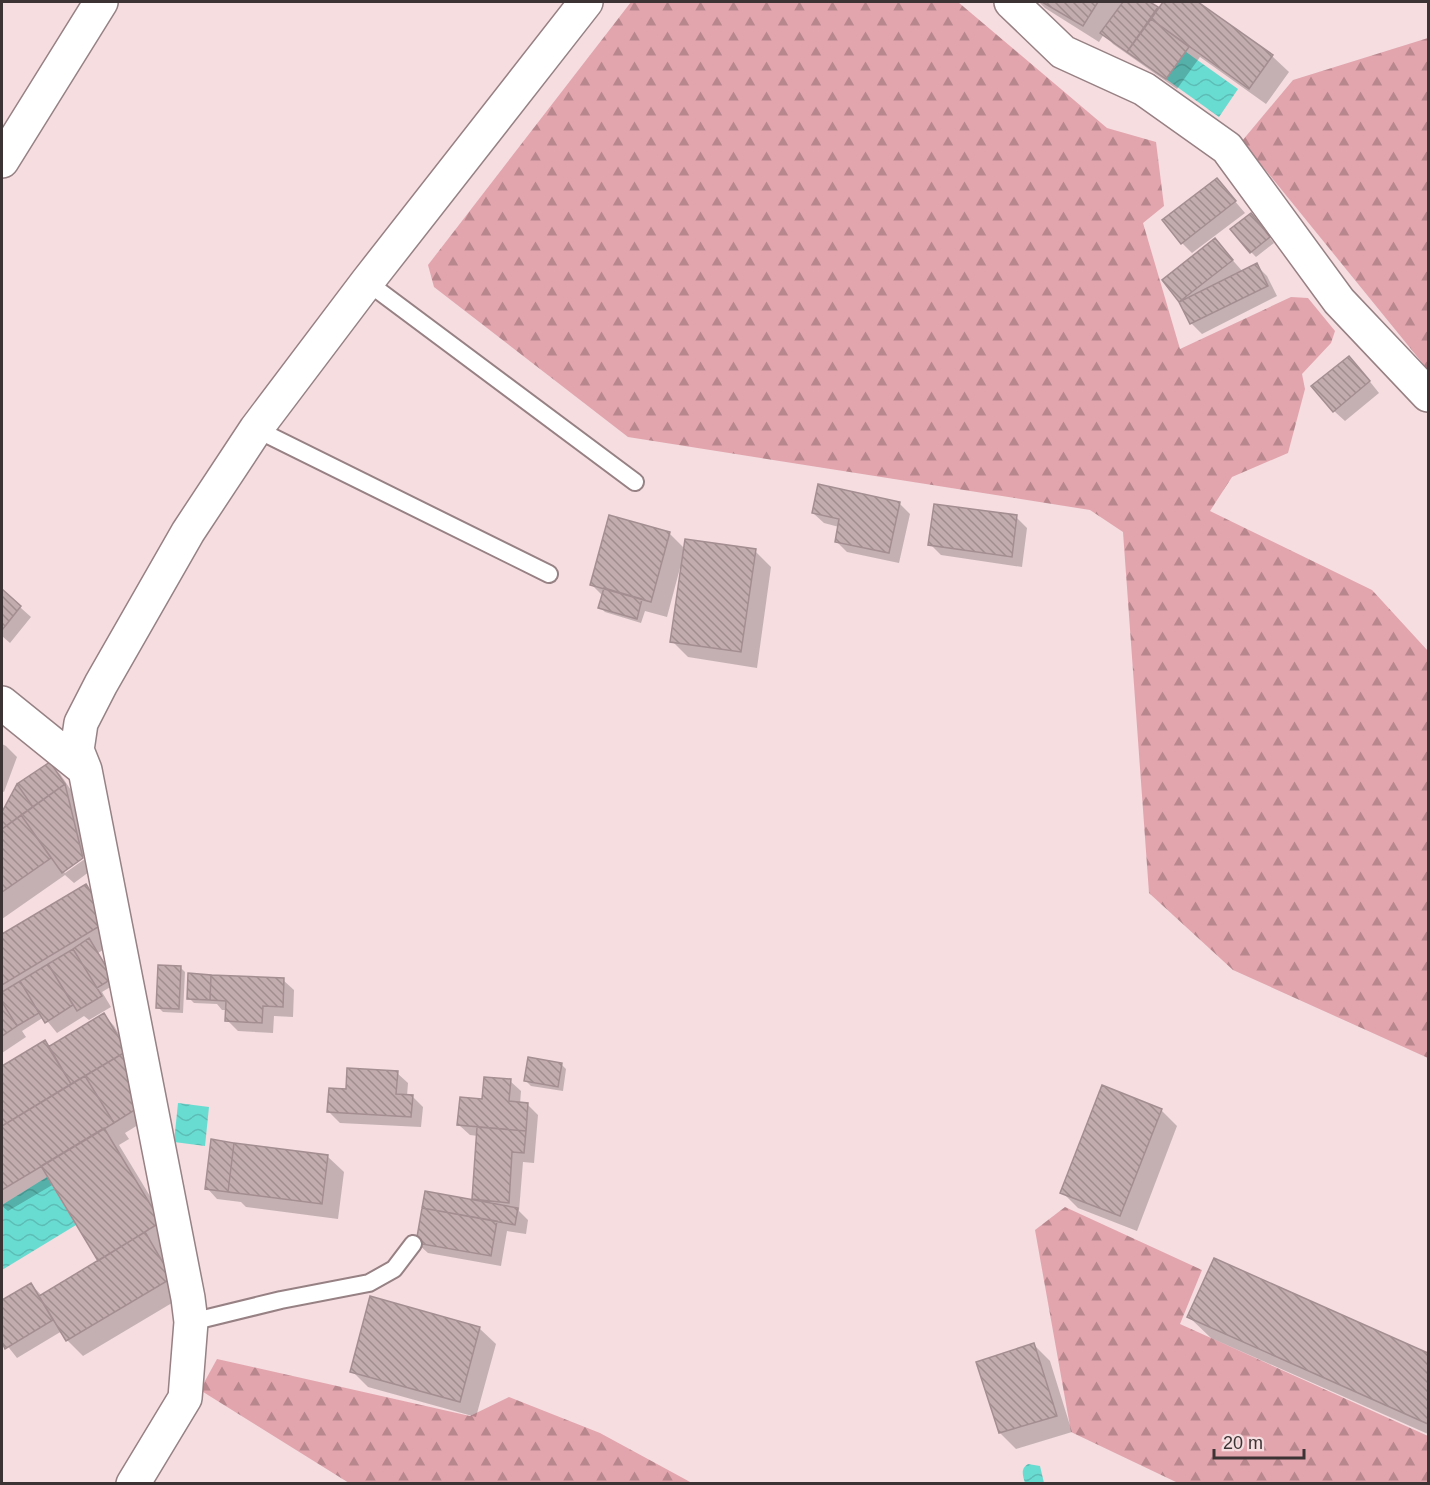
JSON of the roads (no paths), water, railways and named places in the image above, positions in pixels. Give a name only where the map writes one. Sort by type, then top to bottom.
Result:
[{"type":"street","points":[[2,161],[101,2]]},
{"type":"street","points":[[132,1484],[185,1398],[191,1322],[186,1286],[85,770],[77,750],[81,723],[188,532],[256,429],[367,282],[586,2]]},
{"type":"street","points":[[1011,2],[1063,52],[1144,89],[1227,148],[1338,301],[1428,395]]},
{"type":"street","points":[[2,703],[85,770]]},
{"type":"lane","points":[[367,282],[635,482]]},
{"type":"lane","points":[[256,429],[549,574]]},
{"type":"lane","points":[[191,1322],[281,1300],[369,1283],[394,1269],[413,1244]]},
{"type":"water","points":[[1186,52],[1238,89],[1219,117],[1166,79]]},
{"type":"water","points":[[178,1103],[209,1107],[205,1146],[174,1142]]},
{"type":"water","points":[[47,1177],[76,1225],[2,1270],[2,1205]]},
{"type":"water","points":[[1028,1464],[1040,1466],[1044,1483],[1025,1483],[1023,1470]]}]
